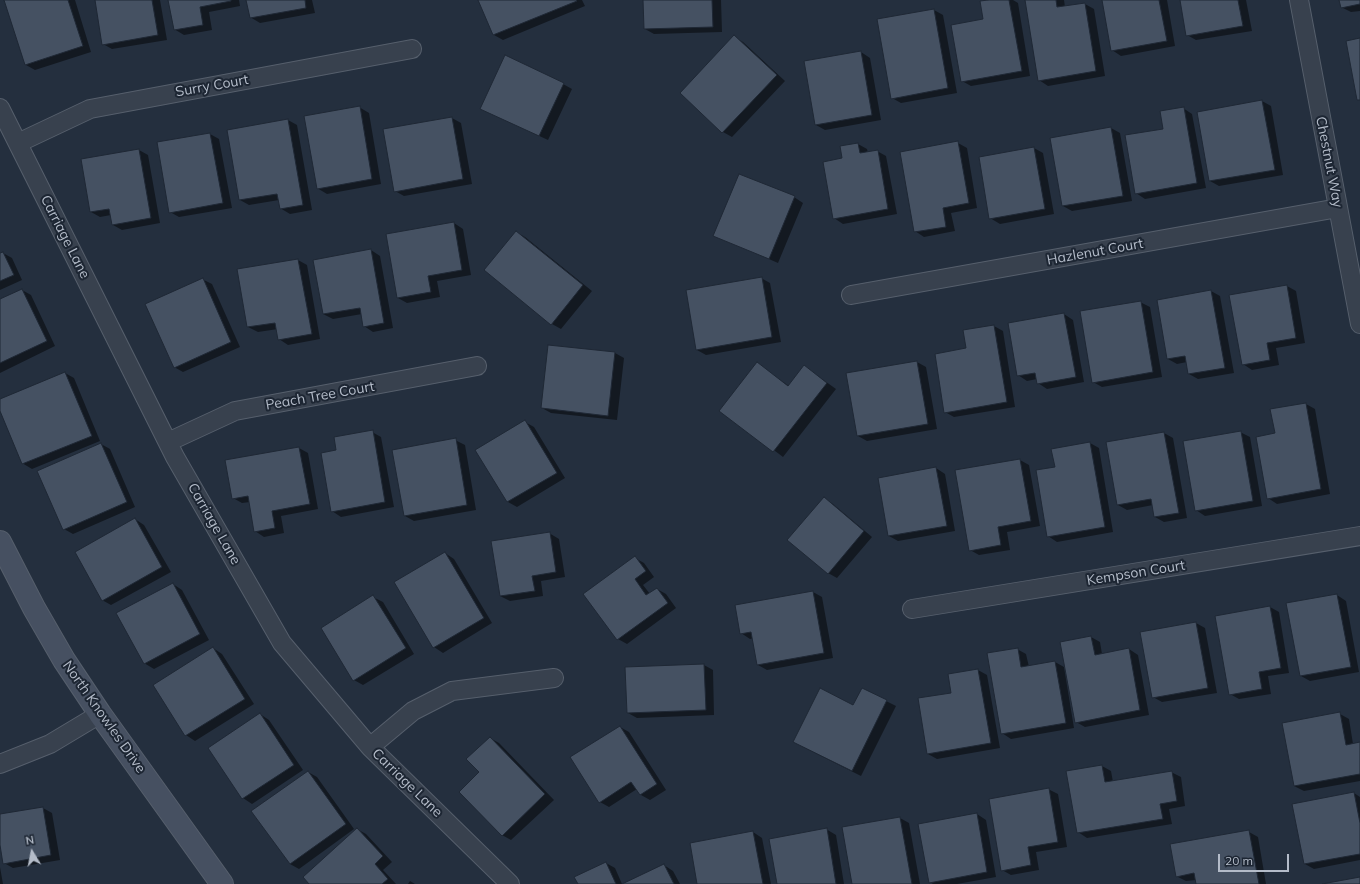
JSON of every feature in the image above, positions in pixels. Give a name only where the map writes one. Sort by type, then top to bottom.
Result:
[{"type":"street","name":"Chestnut Way","points":[[1299,0],[1360,324]]},
{"type":"street","name":"Surry Court","points":[[18,142],[90,109],[412,49]]},
{"type":"street","name":"Carriage Lane","points":[[0,108],[168,442],[282,642],[370,747],[510,884]]},
{"type":"street","name":"Hazlenut Court","points":[[851,295],[1338,208]]},
{"type":"street","name":"Peach Tree Court","points":[[168,442],[235,411],[478,366]]},
{"type":"street","name":"Kempson Court","points":[[912,609],[1360,536]]},
{"type":"street","name":"North Knowles Drive","points":[[0,542],[60,654],[100,714],[222,884]]},
{"type":"street","points":[[370,747],[413,711],[452,691],[554,678]]},
{"type":"street","points":[[0,764],[50,744],[100,714]]},
{"type":"building","points":[[4,0],[68,0],[83,46],[25,65]]},
{"type":"building","points":[[95,0],[152,0],[158,35],[102,45]]},
{"type":"building","points":[[168,0],[231,1],[200,7],[203,25],[174,30]]},
{"type":"building","points":[[246,0],[305,0],[306,8],[250,18]]},
{"type":"building","points":[[478,0],[576,0],[577,1],[493,35]]},
{"type":"building","points":[[643,0],[712,0],[713,27],[644,29]]},
{"type":"building","points":[[1009,0],[1022,71],[961,82],[951,25],[983,19],[980,1]]},
{"type":"building","points":[[1025,0],[1056,0],[1057,7],[1085,3],[1096,71],[1038,81]]},
{"type":"building","points":[[1102,0],[1159,0],[1167,41],[1111,51]]},
{"type":"building","points":[[1180,0],[1238,0],[1243,26],[1186,36]]},
{"type":"building","points":[[1339,0],[1360,0],[1360,4],[1341,8]]},
{"type":"building","points":[[934,9],[948,88],[891,99],[877,19]]},
{"type":"building","points":[[734,35],[777,75],[722,133],[680,93]]},
{"type":"building","points":[[1360,38],[1360,100],[1357,100],[1346,41]]},
{"type":"building","points":[[861,51],[872,115],[815,125],[804,61]]},
{"type":"building","points":[[505,55],[564,83],[539,136],[480,109]]},
{"type":"building","points":[[1262,100],[1275,170],[1209,181],[1197,112]]},
{"type":"building","points":[[360,106],[372,179],[317,189],[304,116]]},
{"type":"building","points":[[1184,107],[1197,183],[1135,194],[1125,135],[1163,129],[1160,111]]},
{"type":"building","points":[[452,117],[463,179],[394,192],[383,129]]},
{"type":"building","points":[[288,119],[303,205],[280,209],[277,194],[239,200],[227,130]]},
{"type":"building","points":[[1111,127],[1123,196],[1062,206],[1050,138]]},
{"type":"building","points":[[210,133],[223,203],[169,213],[157,142]]},
{"type":"building","points":[[958,141],[969,203],[943,208],[946,227],[914,232],[900,152]]},
{"type":"building","points":[[858,143],[860,153],[878,150],[888,209],[833,219],[823,162],[842,158],[840,146]]},
{"type":"building","points":[[1034,147],[1045,209],[989,219],[979,157]]},
{"type":"building","points":[[139,149],[151,218],[112,225],[109,209],[90,212],[81,159]]},
{"type":"building","points":[[739,174],[795,196],[769,259],[713,236]]},
{"type":"building","points":[[454,222],[462,270],[428,276],[431,292],[397,298],[386,234]]},
{"type":"building","points":[[516,231],[583,285],[551,325],[484,270]]},
{"type":"building","points":[[371,249],[384,323],[363,327],[360,308],[323,314],[313,260]]},
{"type":"building","points":[[3,252],[14,275],[0,281],[0,253]]},
{"type":"building","points":[[298,259],[312,334],[278,340],[275,323],[247,327],[237,269]]},
{"type":"building","points":[[762,277],[772,337],[696,350],[686,290]]},
{"type":"building","points":[[203,278],[231,342],[174,368],[145,304]]},
{"type":"building","points":[[1287,285],[1296,338],[1267,343],[1270,360],[1242,365],[1229,295]]},
{"type":"building","points":[[22,289],[47,341],[0,363],[0,299]]},
{"type":"building","points":[[1211,290],[1225,368],[1188,374],[1185,356],[1167,359],[1157,300]]},
{"type":"building","points":[[1141,301],[1153,372],[1092,383],[1080,311]]},
{"type":"building","points":[[1064,313],[1076,377],[1037,384],[1035,373],[1017,376],[1008,323]]},
{"type":"building","points":[[994,325],[1007,402],[944,413],[935,354],[966,348],[963,330]]},
{"type":"building","points":[[548,345],[615,352],[608,416],[541,408]]},
{"type":"building","points":[[917,361],[928,424],[857,436],[846,373]]},
{"type":"building","points":[[757,362],[788,386],[804,365],[827,383],[773,452],[719,411]]},
{"type":"building","points":[[65,372],[92,436],[22,464],[0,411],[0,399]]},
{"type":"building","points":[[1306,403],[1321,489],[1267,499],[1256,437],[1275,433],[1270,409]]},
{"type":"building","points":[[525,420],[557,473],[507,502],[475,450]]},
{"type":"building","points":[[373,430],[385,502],[331,512],[321,453],[336,450],[334,437]]},
{"type":"building","points":[[1241,431],[1253,501],[1195,511],[1183,441]]},
{"type":"building","points":[[1164,432],[1179,513],[1154,517],[1151,499],[1117,505],[1106,442]]},
{"type":"building","points":[[456,438],[467,505],[404,516],[392,450]]},
{"type":"building","points":[[1090,442],[1105,527],[1047,537],[1036,470],[1055,467],[1051,449]]},
{"type":"building","points":[[101,443],[127,502],[63,530],[37,471]]},
{"type":"building","points":[[299,447],[310,504],[272,511],[275,528],[254,532],[248,496],[232,499],[225,460]]},
{"type":"building","points":[[1020,459],[1031,521],[998,527],[1001,545],[969,551],[955,470]]},
{"type":"building","points":[[936,467],[947,526],[888,536],[878,478]]},
{"type":"building","points":[[824,497],[864,531],[828,574],[787,540]]},
{"type":"building","points":[[135,518],[162,567],[102,601],[75,552]]},
{"type":"building","points":[[550,532],[556,572],[532,576],[535,591],[500,596],[491,541]]},
{"type":"building","points":[[445,552],[484,618],[433,648],[394,582]]},
{"type":"building","points":[[635,556],[646,571],[635,579],[646,595],[657,588],[668,603],[617,640],[583,594]]},
{"type":"building","points":[[173,583],[200,634],[144,664],[116,613]]},
{"type":"building","points":[[813,591],[824,653],[757,665],[751,632],[740,634],[735,605]]},
{"type":"building","points":[[1337,594],[1351,667],[1300,676],[1286,603]]},
{"type":"building","points":[[373,595],[406,648],[353,681],[321,628]]},
{"type":"building","points":[[1270,606],[1281,668],[1259,672],[1262,689],[1229,695],[1215,616]]},
{"type":"building","points":[[1196,622],[1208,688],[1152,698],[1140,632]]},
{"type":"building","points":[[1091,636],[1095,655],[1129,648],[1140,710],[1075,723],[1060,642]]},
{"type":"building","points":[[213,647],[245,699],[185,736],[153,685]]},
{"type":"building","points":[[1018,648],[1021,667],[1055,661],[1066,723],[1001,734],[987,653]]},
{"type":"building","points":[[704,664],[706,710],[627,713],[625,667]]},
{"type":"building","points":[[978,669],[991,743],[927,754],[918,698],[951,693],[948,674]]},
{"type":"building","points":[[820,688],[853,705],[862,688],[887,700],[852,771],[793,742]]},
{"type":"building","points":[[1340,712],[1346,745],[1360,742],[1360,774],[1294,786],[1282,723]]},
{"type":"building","points":[[260,713],[294,765],[242,799],[208,748]]},
{"type":"building","points":[[620,726],[657,784],[640,795],[631,782],[599,803],[570,757]]},
{"type":"building","points":[[490,737],[545,794],[502,836],[459,792],[479,772],[466,759]]},
{"type":"building","points":[[1102,765],[1105,782],[1172,771],[1177,801],[1160,804],[1163,819],[1077,833],[1066,771]]},
{"type":"building","points":[[308,771],[346,824],[290,864],[251,811]]},
{"type":"building","points":[[1049,788],[1058,842],[1028,847],[1031,865],[1001,871],[989,799]]},
{"type":"building","points":[[1354,792],[1360,823],[1360,854],[1304,864],[1292,804]]},
{"type":"building","points":[[43,807],[51,855],[3,864],[0,845],[0,814]]},
{"type":"building","points":[[977,813],[987,872],[929,883],[918,824]]},
{"type":"building","points":[[900,817],[912,884],[852,884],[842,827]]},
{"type":"building","points":[[357,828],[383,856],[375,864],[388,879],[382,884],[309,884],[303,877]]},
{"type":"building","points":[[827,828],[836,884],[777,884],[769,839]]},
{"type":"building","points":[[1249,830],[1259,884],[1196,884],[1194,873],[1176,877],[1170,844]]},
{"type":"building","points":[[753,831],[763,884],[697,884],[690,843]]},
{"type":"building","points":[[606,862],[616,884],[578,884],[574,877]]},
{"type":"building","points":[[664,864],[674,884],[622,884]]},
{"type":"building","points":[[1360,877],[1360,884],[1322,884]]}]
